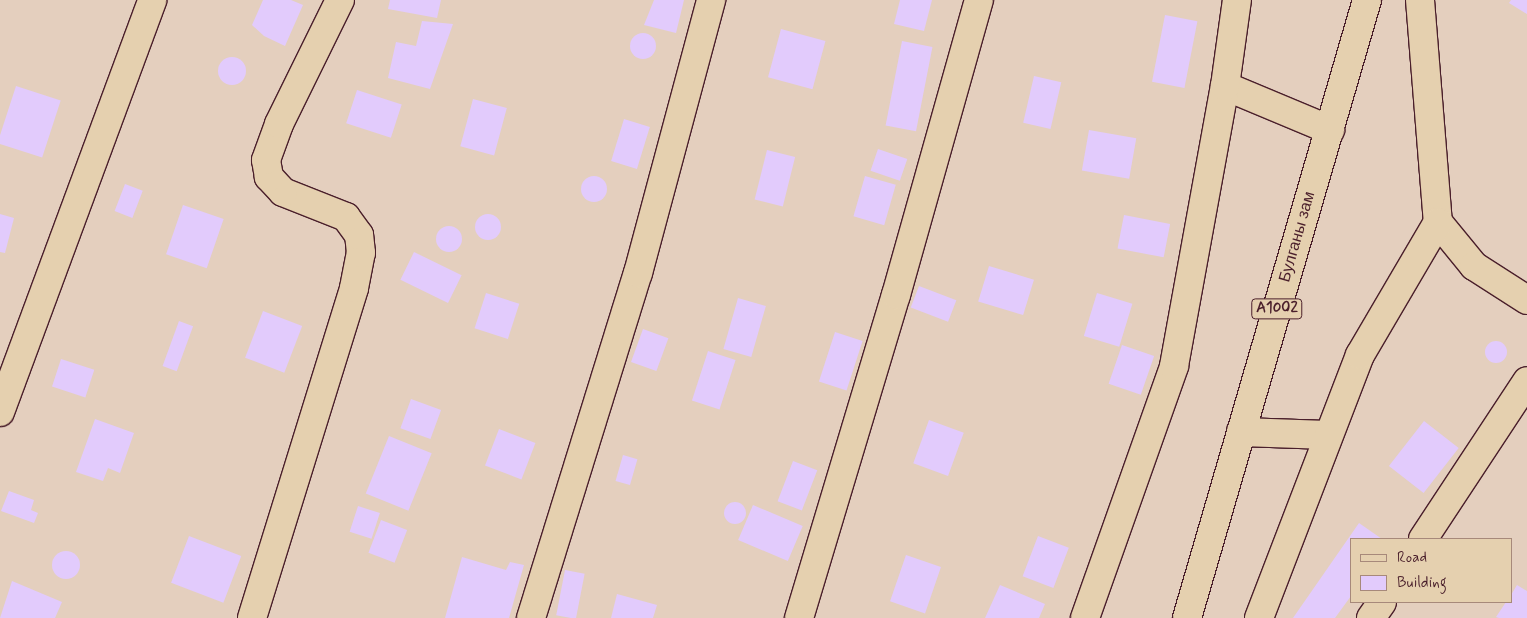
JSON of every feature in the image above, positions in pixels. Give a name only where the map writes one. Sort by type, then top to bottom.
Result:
[{"type":"main road","points":[[0,412],[152,0]]},
{"type":"main road","points":[[252,618],[354,288],[361,253],[359,235],[346,217],[283,192],[269,178],[266,160],[280,124],[340,0]]},
{"type":"main road","points":[[531,618],[638,274],[711,0]]},
{"type":"main road","points":[[799,618],[896,295],[979,0]]},
{"type":"main road","points":[[1084,618],[1174,366],[1225,86],[1237,0]]},
{"type":"main road","name":"Булганы зам","points":[[1187,618],[1367,0]]},
{"type":"main road","points":[[1420,0],[1438,222],[1474,266],[1527,300]]},
{"type":"main road","points":[[1225,86],[1330,130]]},
{"type":"main road","points":[[1259,618],[1360,355],[1438,222]]},
{"type":"main road","points":[[1424,538],[1527,381]]},
{"type":"main road","points":[[1241,432],[1328,435]]},
{"type":"main road","points":[[1371,618],[1381,603]]},
{"type":"building","points":[[263,0],[291,0],[303,5],[285,46],[264,36],[252,25]]},
{"type":"building","points":[[390,0],[441,0],[437,18],[388,9]]},
{"type":"building","points":[[654,0],[684,0],[676,33],[644,25]]},
{"type":"building","points":[[900,0],[932,0],[924,31],[894,24]]},
{"type":"building","points":[[1511,0],[1527,0],[1527,14],[1509,3]]},
{"type":"building","points":[[1165,15],[1197,21],[1184,88],[1152,82]]},
{"type":"building","points":[[422,21],[453,24],[430,89],[388,78],[396,42],[416,46]]},
{"type":"building","points":[[781,29],[825,41],[812,89],[768,77]]},
{"type":"building","points":[[643,33],[652,37],[656,46],[652,55],[643,59],[634,55],[630,46],[634,37]]},
{"type":"building","points":[[902,41],[932,47],[916,131],[886,125]]},
{"type":"building","points":[[232,57],[242,61],[246,71],[242,81],[232,85],[222,81],[218,71],[222,61]]},
{"type":"building","points":[[1034,76],[1061,82],[1050,129],[1023,123]]},
{"type":"building","points":[[16,86],[61,101],[42,158],[0,144],[0,135]]},
{"type":"building","points":[[357,90],[402,105],[391,138],[346,123]]},
{"type":"building","points":[[473,99],[507,108],[494,155],[460,146]]},
{"type":"building","points":[[624,119],[650,127],[637,169],[611,161]]},
{"type":"building","points":[[1089,130],[1136,138],[1129,179],[1082,170]]},
{"type":"building","points":[[878,149],[907,159],[900,181],[871,171]]},
{"type":"building","points":[[767,150],[795,157],[783,207],[755,199]]},
{"type":"building","points":[[594,176],[603,180],[607,189],[603,198],[594,202],[585,198],[581,189],[585,180]]},
{"type":"building","points":[[865,176],[896,185],[884,225],[853,216]]},
{"type":"building","points":[[125,184],[143,191],[132,218],[115,211]]},
{"type":"building","points":[[183,205],[224,219],[207,268],[166,254]]},
{"type":"building","points":[[0,214],[14,218],[5,253],[0,252]]},
{"type":"building","points":[[488,214],[497,218],[501,227],[497,236],[488,240],[479,236],[475,227],[479,218]]},
{"type":"building","points":[[1124,215],[1170,224],[1164,257],[1118,248]]},
{"type":"building","points":[[449,226],[458,230],[462,239],[458,248],[449,252],[440,248],[436,239],[440,230]]},
{"type":"building","points":[[414,252],[462,275],[448,303],[400,280]]},
{"type":"building","points":[[989,266],[1034,280],[1023,315],[978,301]]},
{"type":"building","points":[[919,286],[956,300],[948,322],[911,307]]},
{"type":"building","points":[[486,293],[519,304],[508,339],[475,328]]},
{"type":"building","points":[[1097,293],[1132,304],[1119,347],[1084,336]]},
{"type":"building","points":[[738,298],[766,306],[751,357],[723,349]]},
{"type":"building","points":[[263,311],[302,326],[284,373],[245,358]]},
{"type":"building","points":[[179,321],[193,326],[177,371],[163,366]]},
{"type":"building","points":[[643,329],[668,338],[656,371],[631,362]]},
{"type":"building","points":[[835,332],[863,341],[847,390],[819,381]]},
{"type":"building","points":[[1492,341],[1500,341],[1507,348],[1507,356],[1500,363],[1492,363],[1485,356],[1485,348]]},
{"type":"building","points":[[1122,345],[1154,356],[1141,395],[1109,384]]},
{"type":"building","points":[[708,351],[736,360],[720,409],[692,400]]},
{"type":"building","points":[[61,359],[94,370],[85,397],[52,387]]},
{"type":"building","points":[[411,399],[441,410],[430,439],[400,428]]},
{"type":"building","points":[[95,419],[134,433],[120,473],[108,468],[103,481],[76,472]]},
{"type":"building","points":[[929,420],[964,433],[948,476],[913,463]]},
{"type":"building","points":[[1424,421],[1459,448],[1424,493],[1389,466]]},
{"type":"building","points":[[499,429],[535,443],[521,479],[485,465]]},
{"type":"building","points":[[389,436],[432,453],[408,511],[366,493]]},
{"type":"building","points":[[623,455],[637,459],[630,485],[616,481]]},
{"type":"building","points":[[793,461],[817,470],[802,510],[778,501]]},
{"type":"building","points":[[9,491],[34,500],[31,510],[38,513],[34,523],[1,511]]},
{"type":"building","points":[[731,502],[739,502],[746,509],[746,517],[739,524],[731,524],[724,517],[724,509]]},
{"type":"building","points":[[753,505],[803,526],[788,561],[738,540]]},
{"type":"building","points":[[358,506],[380,513],[372,539],[350,532]]},
{"type":"building","points":[[381,520],[407,530],[395,563],[368,553]]},
{"type":"building","points":[[1359,523],[1381,538],[1350,538],[1350,597],[1335,618],[1293,618]]},
{"type":"building","points":[[189,536],[241,556],[223,603],[171,583]]},
{"type":"building","points":[[1038,536],[1069,548],[1053,588],[1023,576]]},
{"type":"building","points":[[66,551],[76,555],[80,565],[76,575],[66,579],[56,575],[52,565],[56,555]]},
{"type":"building","points":[[906,555],[941,567],[925,613],[890,601]]},
{"type":"building","points":[[462,557],[506,570],[510,562],[524,565],[509,618],[445,618]]},
{"type":"building","points":[[565,570],[585,574],[576,618],[556,615]]},
{"type":"building","points":[[12,581],[62,602],[55,618],[0,618]]},
{"type":"building","points":[[1000,585],[1045,604],[1039,618],[985,618]]},
{"type":"building","points":[[1517,585],[1527,591],[1527,618],[1496,617],[1505,603],[1512,603],[1512,593]]},
{"type":"building","points":[[617,594],[657,605],[653,618],[611,618]]}]
